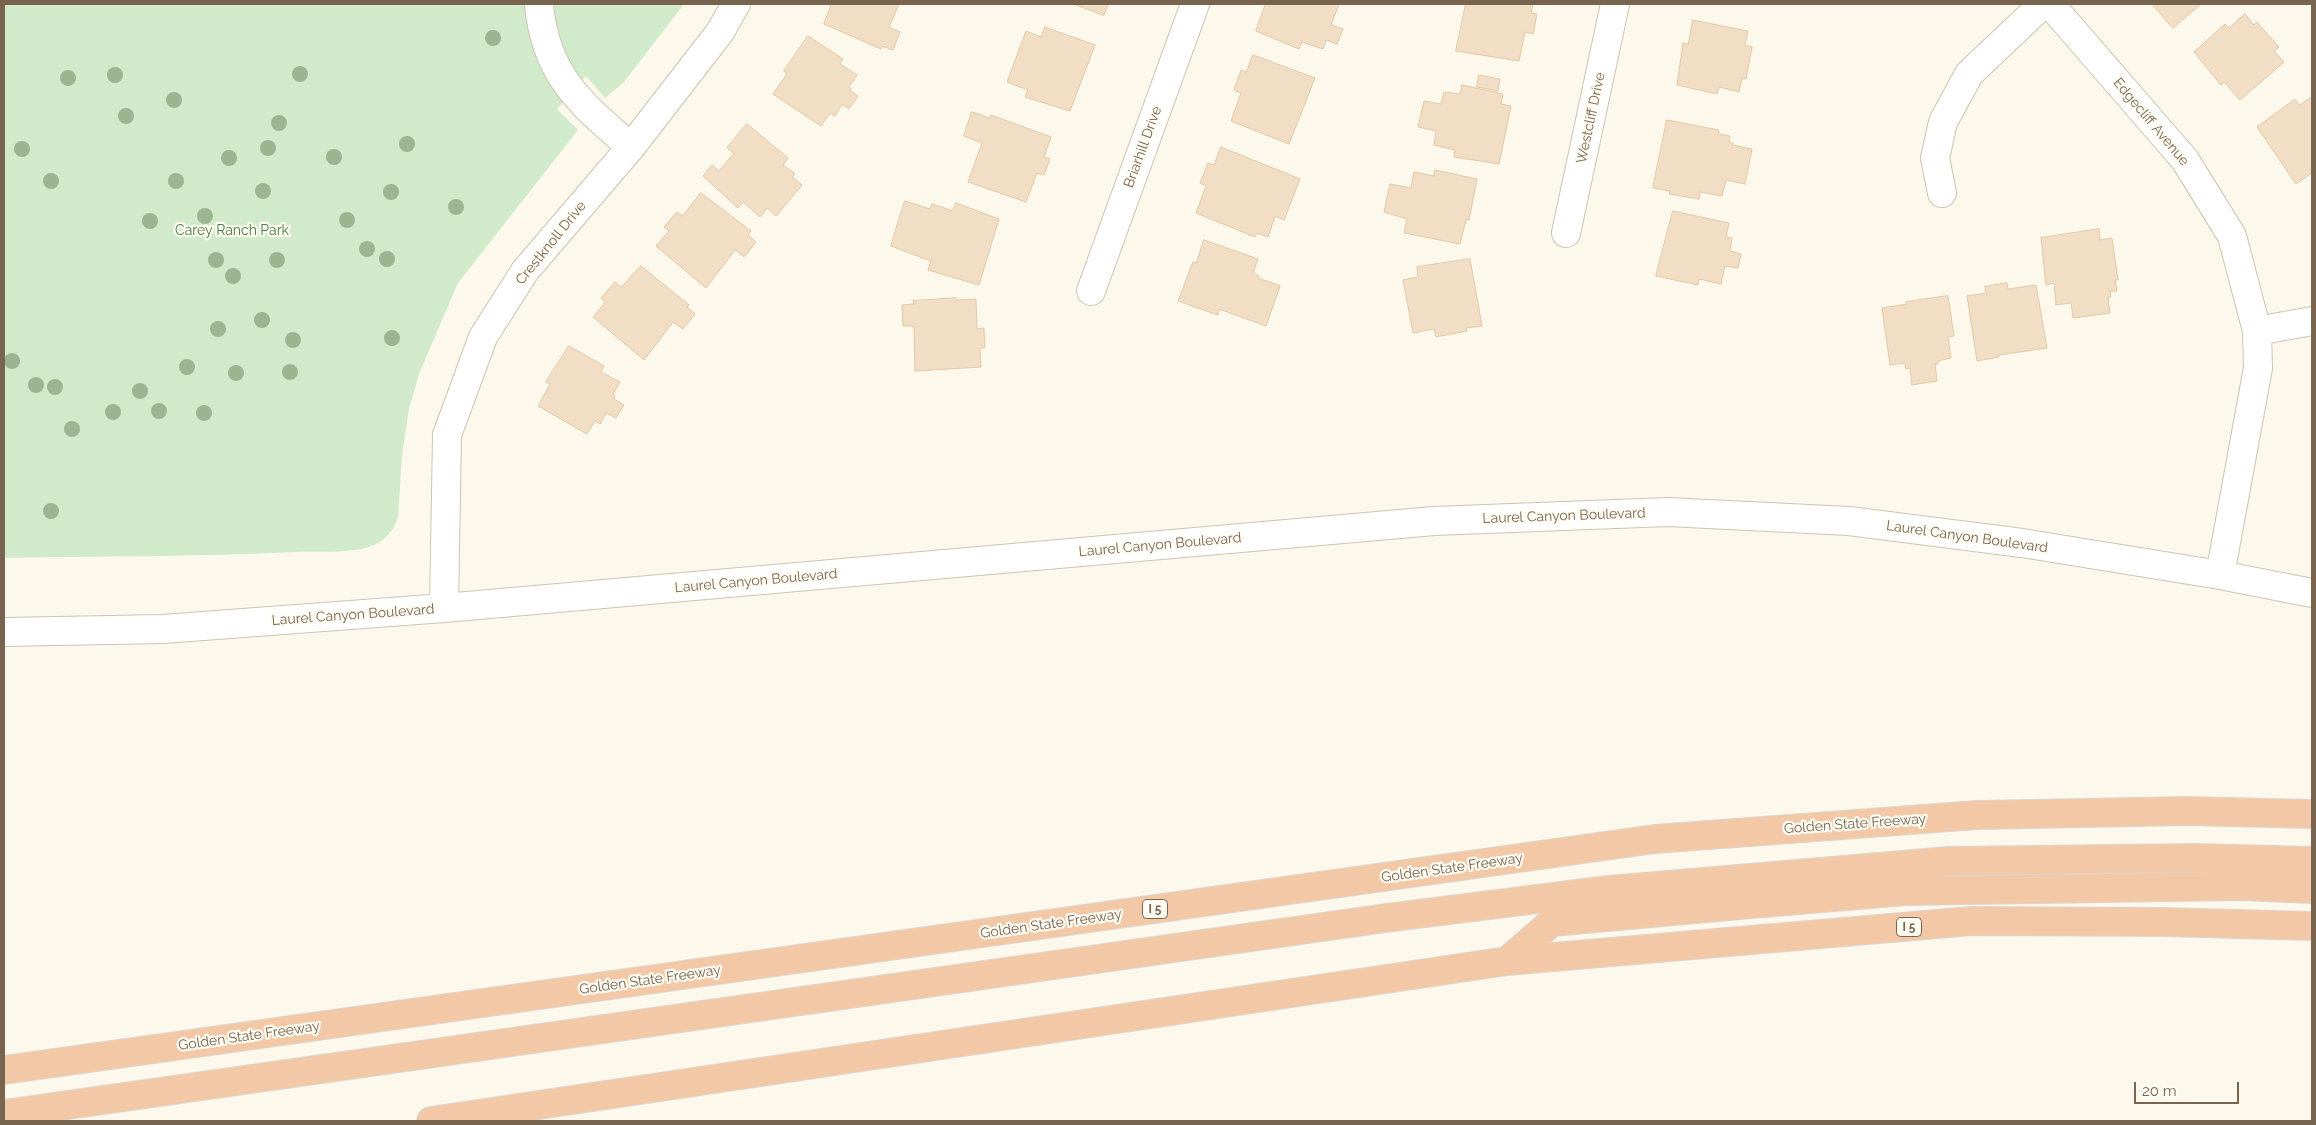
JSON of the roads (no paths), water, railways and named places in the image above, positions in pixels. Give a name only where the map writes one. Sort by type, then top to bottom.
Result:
[{"type":"highway","name":"Golden State Freeway","points":[[4,1070],[1655,839],[1977,815],[2187,811],[2312,814]]},
{"type":"highway","points":[[4,1114],[1366,920],[1610,890],[1949,861],[2197,858],[2312,861]]},
{"type":"highway","points":[[1507,961],[1552,922],[1906,891],[2240,886],[2312,888]]},
{"type":"highway","name":"I 5","points":[[431,1121],[1507,961],[1972,921],[2163,922],[2312,926]]},
{"type":"street","points":[[539,4],[549,51],[571,92],[587,109],[631,147]]},
{"type":"street","name":"Crestknoll Drive","points":[[444,608],[447,435],[483,337],[525,271],[631,147],[720,32],[736,4]]},
{"type":"street","name":"Briarhill Drive","points":[[1091,291],[1196,4]]},
{"type":"street","name":"Westcliff Drive","points":[[1566,233],[1616,4]]},
{"type":"street","points":[[1942,193],[1935,158],[1943,122],[1969,74],[2044,4]]},
{"type":"street","name":"Edgecliff Avenue","points":[[2050,4],[2185,160],[2232,236],[2257,331],[2258,368],[2220,575]]},
{"type":"street","points":[[2257,331],[2312,321]]},
{"type":"street","name":"Laurel Canyon Boulevard","points":[[4,632],[163,629],[444,608],[1434,522],[1668,512],[1849,521],[2022,543],[2220,575],[2312,594]]},
{"type":"park label","name":"Carey Ranch Park","points":[[232,231]]}]
